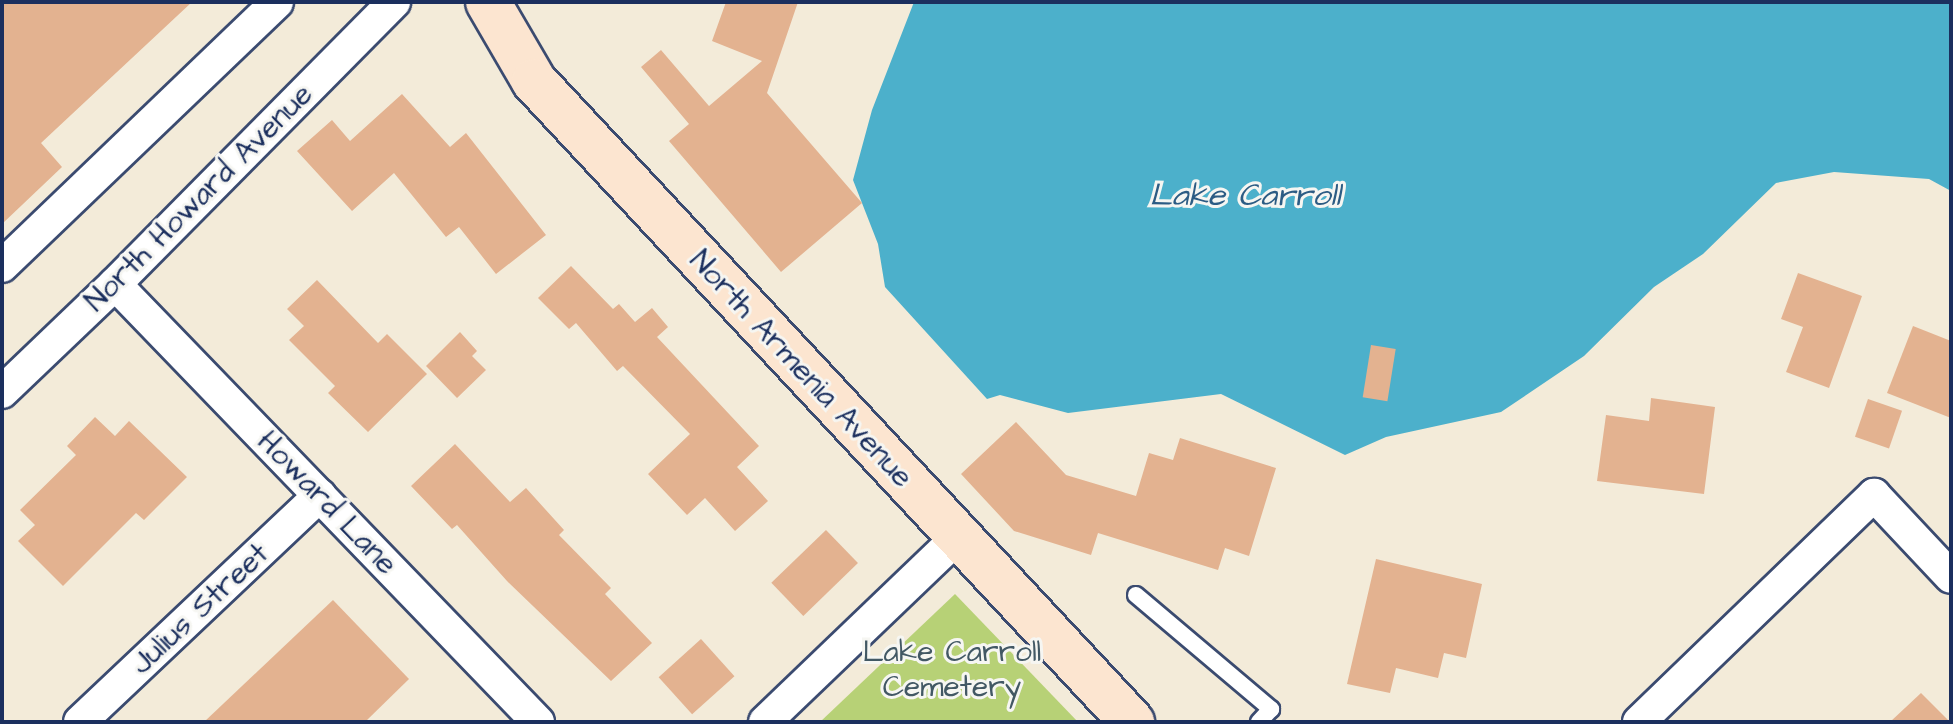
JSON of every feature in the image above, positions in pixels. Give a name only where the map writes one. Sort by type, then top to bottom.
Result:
[{"type":"main road","name":"North Armenia Avenue","points":[[488,2],[534,81],[1132,722]]},
{"type":"street","points":[[2,266],[277,2]]},
{"type":"street","name":"North Howard Avenue","points":[[2,392],[115,284],[394,2]]},
{"type":"street","name":"Howard Lane","points":[[115,284],[538,722]]},
{"type":"street","name":"Julius Street","points":[[80,722],[320,495]]},
{"type":"street","points":[[1639,722],[1874,495],[1951,577]]},
{"type":"street","points":[[765,722],[958,537]]},
{"type":"lane","points":[[1136,595],[1271,709],[1259,722]]},
{"type":"green space","name":"Lake Carroll Cemetery","points":[[955,594],[1078,722],[820,722]]},
{"type":"water","name":"Lake Carroll","points":[[914,2],[1951,2],[1951,191],[1929,179],[1834,172],[1776,183],[1703,254],[1654,287],[1584,356],[1501,412],[1386,437],[1345,455],[1221,394],[1068,413],[1000,395],[987,399],[885,287],[878,244],[853,180],[872,110]]},
{"type":"building","points":[[2,2],[192,2],[41,143],[62,167],[2,224]]},
{"type":"building","points":[[726,2],[798,2],[767,93],[862,203],[781,272],[669,141],[689,124],[641,67],[661,50],[709,106],[762,61],[712,41]]},
{"type":"building","points":[[402,94],[450,147],[466,133],[546,235],[496,274],[459,227],[446,237],[394,173],[352,211],[297,151],[332,120],[350,141]]},
{"type":"building","points":[[571,266],[613,309],[619,304],[635,322],[652,308],[668,327],[657,337],[759,446],[737,467],[768,501],[735,531],[705,498],[687,515],[648,474],[690,434],[623,366],[617,371],[576,323],[569,329],[538,298]]},
{"type":"building","points":[[1798,273],[1862,296],[1829,388],[1786,372],[1803,327],[1781,319]]},
{"type":"building","points":[[317,280],[378,343],[387,334],[427,374],[368,432],[328,393],[335,386],[289,340],[304,326],[287,309]]},
{"type":"building","points":[[1913,326],[1951,341],[1951,418],[1887,393]]},
{"type":"building","points":[[460,332],[477,351],[472,356],[486,370],[457,398],[426,366]]},
{"type":"building","points":[[1371,345],[1396,349],[1387,401],[1363,397]]},
{"type":"building","points":[[1651,398],[1715,407],[1704,494],[1597,481],[1606,415],[1649,421]]},
{"type":"building","points":[[1868,399],[1902,411],[1889,449],[1855,437]]},
{"type":"building","points":[[95,417],[115,436],[129,421],[187,477],[144,520],[136,513],[63,586],[18,541],[35,525],[20,510],[76,455],[67,446]]},
{"type":"building","points":[[1016,422],[1066,475],[1136,496],[1149,453],[1173,460],[1180,438],[1276,468],[1249,556],[1225,548],[1218,570],[1098,533],[1091,555],[1014,531],[961,474]]},
{"type":"building","points":[[455,444],[510,502],[526,488],[564,530],[559,535],[611,588],[605,594],[652,643],[611,681],[507,581],[457,525],[452,529],[411,486]]},
{"type":"building","points":[[826,530],[858,563],[803,616],[771,583]]},
{"type":"building","points":[[1376,559],[1482,584],[1466,658],[1444,653],[1438,678],[1396,668],[1390,693],[1347,684]]},
{"type":"building","points":[[333,600],[409,679],[365,722],[204,722]]},
{"type":"building","points":[[701,639],[734,676],[692,714],[659,677]]},
{"type":"building","points":[[1921,693],[1950,722],[1890,722]]}]
